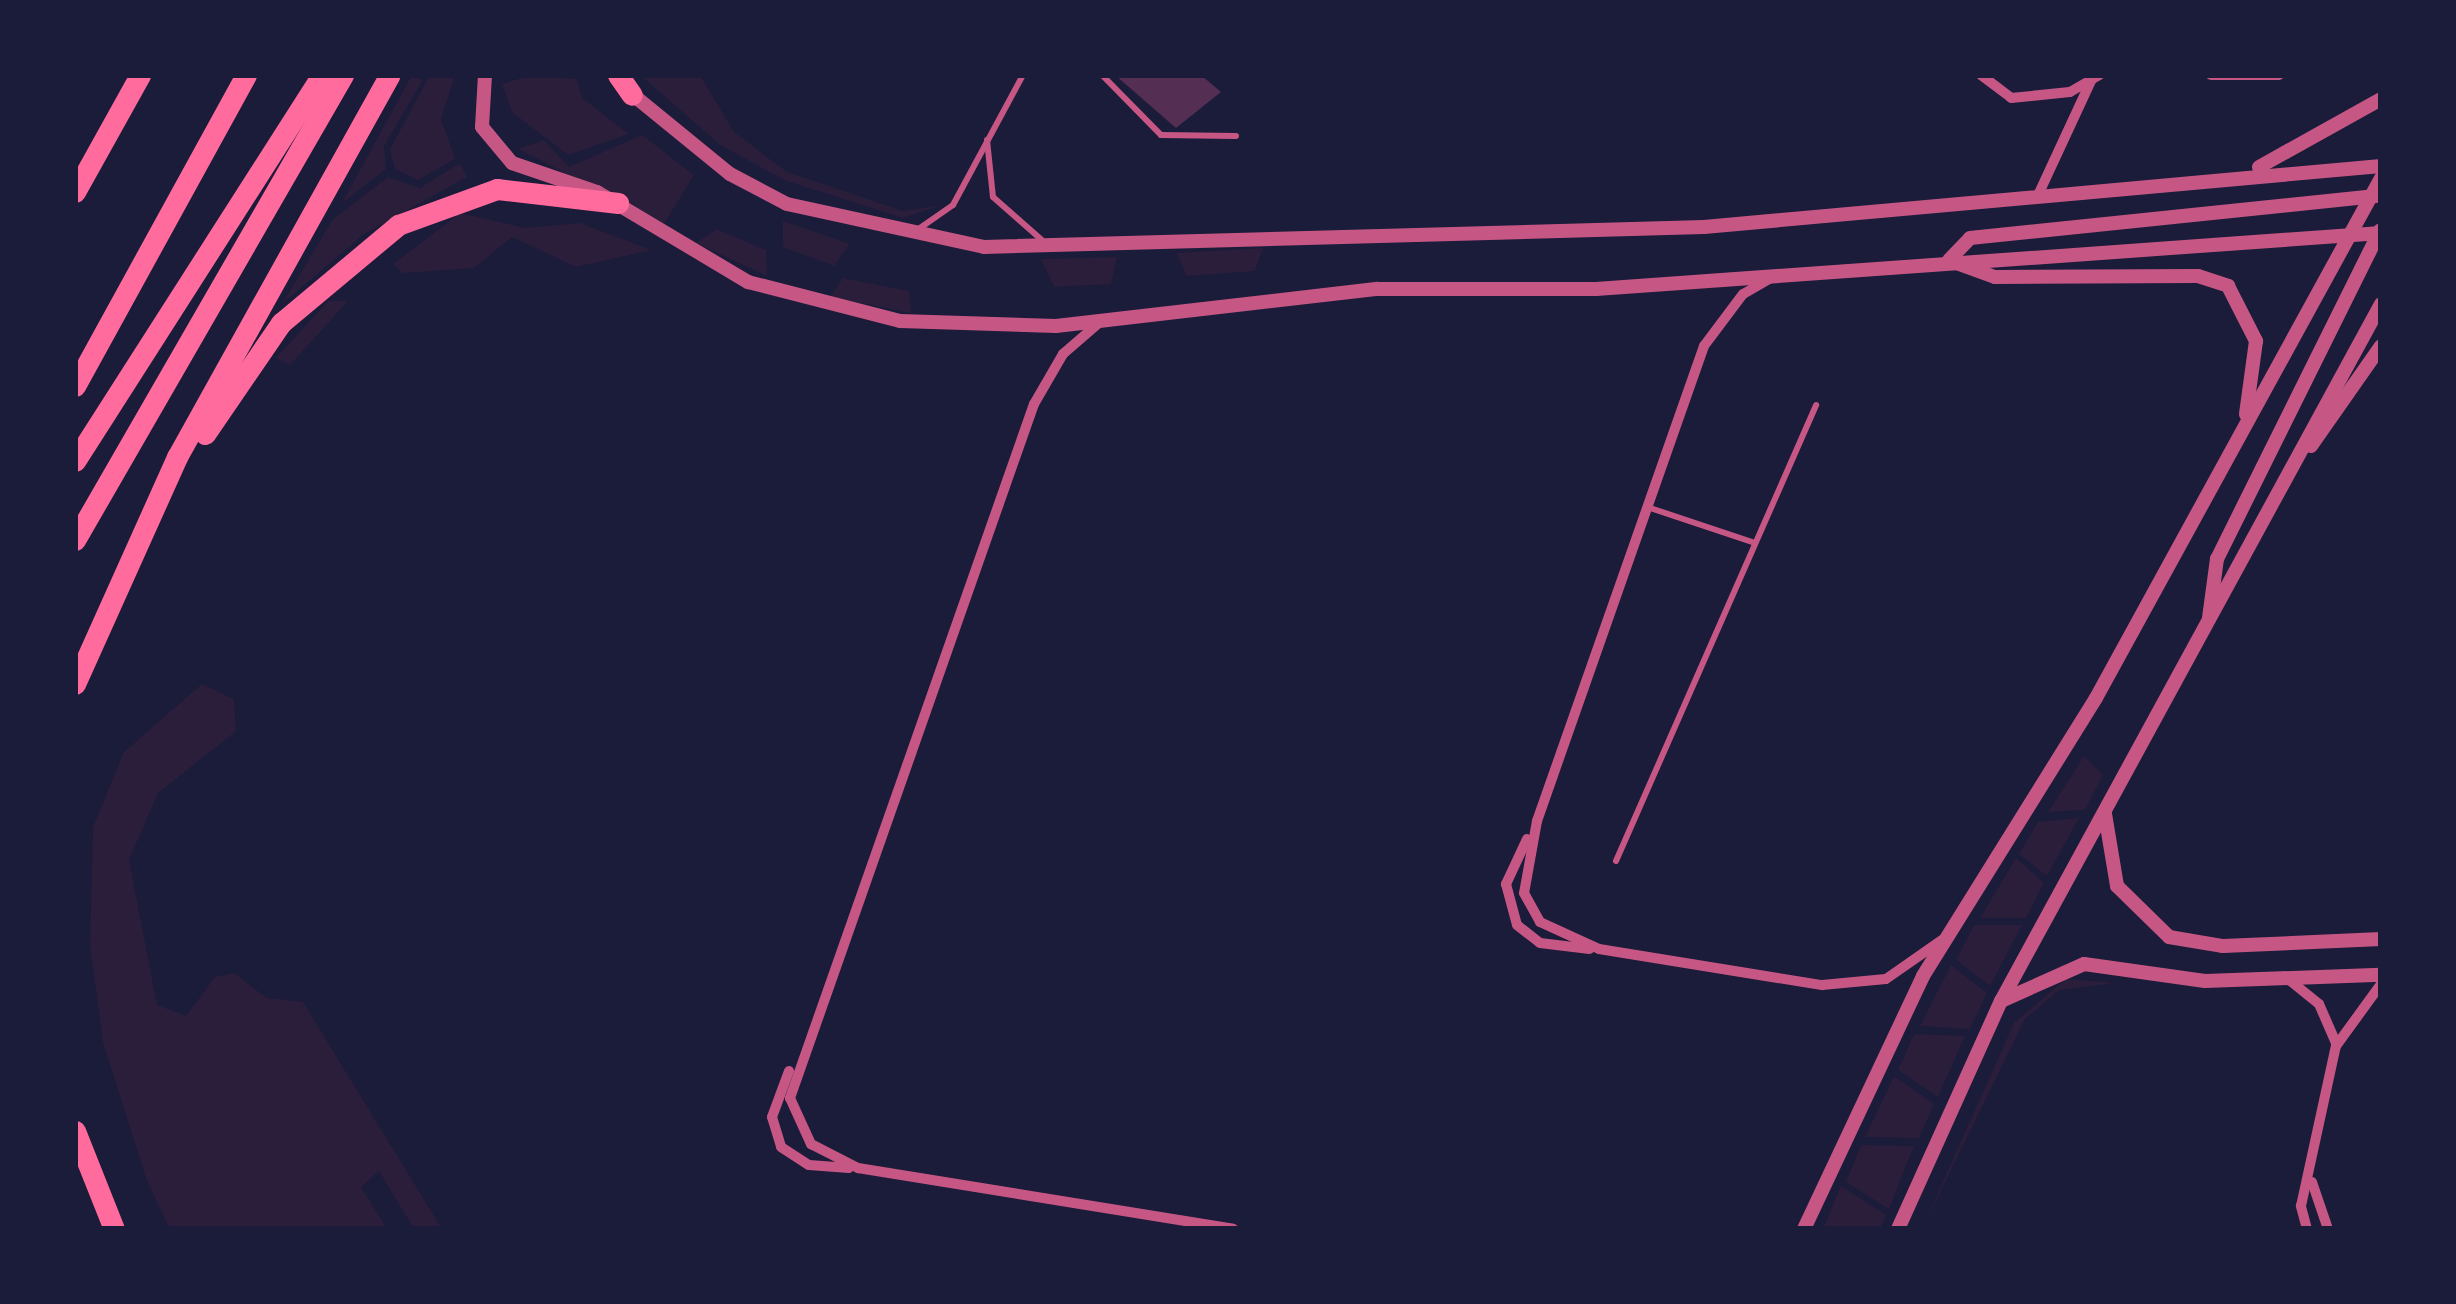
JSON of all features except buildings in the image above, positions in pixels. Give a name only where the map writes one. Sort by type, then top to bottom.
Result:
[{"type":"highway","points":[[75,192],[140,75]]},
{"type":"highway","points":[[75,386],[246,75]]},
{"type":"highway","points":[[75,461],[322,75]]},
{"type":"highway","points":[[75,540],[343,75]]},
{"type":"highway","points":[[75,684],[137,541],[390,75]]},
{"type":"highway","points":[[614,75],[632,95]]},
{"type":"highway","points":[[137,541],[265,343],[371,242],[424,210],[497,189],[618,203]]},
{"type":"highway","points":[[75,1131],[114,1229]]},
{"type":"street","points":[[485,75],[479,114],[500,153],[618,203],[717,269],[820,306],[952,325],[1101,321],[1378,289],[1777,275],[1949,260],[2296,246],[2380,230]]},
{"type":"street","points":[[1981,75],[2011,98],[2095,77]]},
{"type":"street","points":[[2210,75],[2279,75]]},
{"type":"street","points":[[2039,193],[2095,77]]},
{"type":"street","points":[[632,95],[759,190],[885,233],[1050,246],[1704,227],[2243,174],[2381,166]]},
{"type":"street","points":[[2243,174],[2327,138],[2381,99]]},
{"type":"street","points":[[1804,1229],[1945,938],[2096,698],[2351,234],[2378,201],[2381,178]]},
{"type":"street","points":[[1949,260],[1970,238],[2378,201]]},
{"type":"street","points":[[2209,624],[2217,559],[2380,230]]},
{"type":"street","points":[[1949,260],[1995,277],[2198,275],[2228,286],[2256,341],[2243,428]]},
{"type":"street","points":[[1599,950],[1554,932],[1530,908],[1523,875],[1537,821],[1713,327],[1777,275]]},
{"type":"street","points":[[1898,1229],[2002,1001],[2381,304]]},
{"type":"street","points":[[1101,321],[1063,354],[1034,404],[772,1117],[781,1147],[809,1165],[858,1168],[1233,1229]]},
{"type":"street","points":[[2299,458],[2381,346]]},
{"type":"street","points":[[2105,813],[2117,886],[2169,937],[2223,946],[2381,939]]},
{"type":"street","points":[[1537,821],[1510,870],[1510,913],[1540,944],[1844,987],[1886,979],[1945,938]]},
{"type":"street","points":[[2002,1001],[2084,964],[2205,981],[2381,980]]},
{"type":"street","points":[[2283,977],[2320,1004],[2336,1046]]},
{"type":"street","points":[[2307,1229],[2312,1166],[2336,1046],[2381,980]]},
{"type":"street","points":[[796,1058],[800,1131],[858,1168]]},
{"type":"street","points":[[2312,1166],[2328,1229]]},
{"type":"lane","points":[[885,233],[943,217],[1023,75]]},
{"type":"lane","points":[[1102,75],[1161,135],[1236,136]]},
{"type":"lane","points":[[987,136],[993,197],[1050,246]]},
{"type":"lane","points":[[1616,861],[1816,404]]},
{"type":"lane","points":[[1647,507],[1755,543]]},
{"type":"shaded area","points":[[412,75],[423,80],[384,146],[386,169],[342,203]]},
{"type":"shaded area","points":[[430,75],[455,75],[441,119],[455,159],[418,180],[395,169],[390,149]]},
{"type":"shaded area","points":[[531,75],[577,79],[582,98],[629,134],[568,155],[512,112],[502,84]]},
{"type":"shaded area","points":[[640,75],[700,75],[734,132],[787,172],[903,211],[941,205],[903,218],[784,180],[719,144]]},
{"type":"shaded area","points":[[642,135],[694,175],[664,224],[518,149],[544,140],[569,167]]},
{"type":"shaded area","points":[[460,163],[467,177],[364,234],[282,304],[333,219],[388,177],[420,188]]},
{"type":"shaded area","points":[[460,213],[525,228],[580,223],[651,250],[576,267],[512,237],[474,268],[403,273],[393,264]]},
{"type":"shaded area","points":[[783,221],[850,244],[834,266],[783,247]]},
{"type":"shaded area","points":[[717,229],[766,250],[767,276],[696,243]]},
{"type":"shaded area","points":[[1263,248],[1255,271],[1187,276],[1176,253]]},
{"type":"shaded area","points":[[1117,257],[1111,284],[1054,287],[1041,259]]},
{"type":"shaded area","points":[[843,278],[909,291],[911,313],[830,297]]},
{"type":"shaded area","points":[[328,301],[348,301],[290,365],[276,358]]},
{"type":"shaded area","points":[[202,684],[234,699],[236,731],[158,793],[129,860],[157,1005],[186,1016],[215,977],[234,973],[267,998],[303,1002],[442,1229],[414,1229],[379,1171],[361,1187],[387,1229],[170,1229],[147,1181],[103,1042],[90,945],[93,827],[124,752]]},
{"type":"shaded area","points":[[2084,756],[2103,775],[2085,810],[2048,812]]},
{"type":"shaded area","points":[[2079,818],[2047,876],[2019,854],[2038,822]]},
{"type":"shaded area","points":[[2016,858],[2044,883],[2026,918],[1980,918]]},
{"type":"shaded area","points":[[1974,925],[2022,925],[1990,986],[1956,960]]},
{"type":"shaded area","points":[[1951,965],[1987,993],[1970,1029],[1920,1026]]},
{"type":"shaded area","points":[[2066,979],[2115,983],[2059,990],[2025,1019],[1922,1229],[2014,1023]]},
{"type":"shaded area","points":[[1914,1034],[1965,1036],[1938,1097],[1898,1070]]},
{"type":"shaded area","points":[[1894,1076],[1934,1104],[1919,1138],[1865,1137]]},
{"type":"shaded area","points":[[1861,1145],[1914,1146],[1889,1209],[1846,1182]]},
{"type":"shaded area","points":[[1841,1186],[1886,1215],[1880,1229],[1823,1229]]}]
